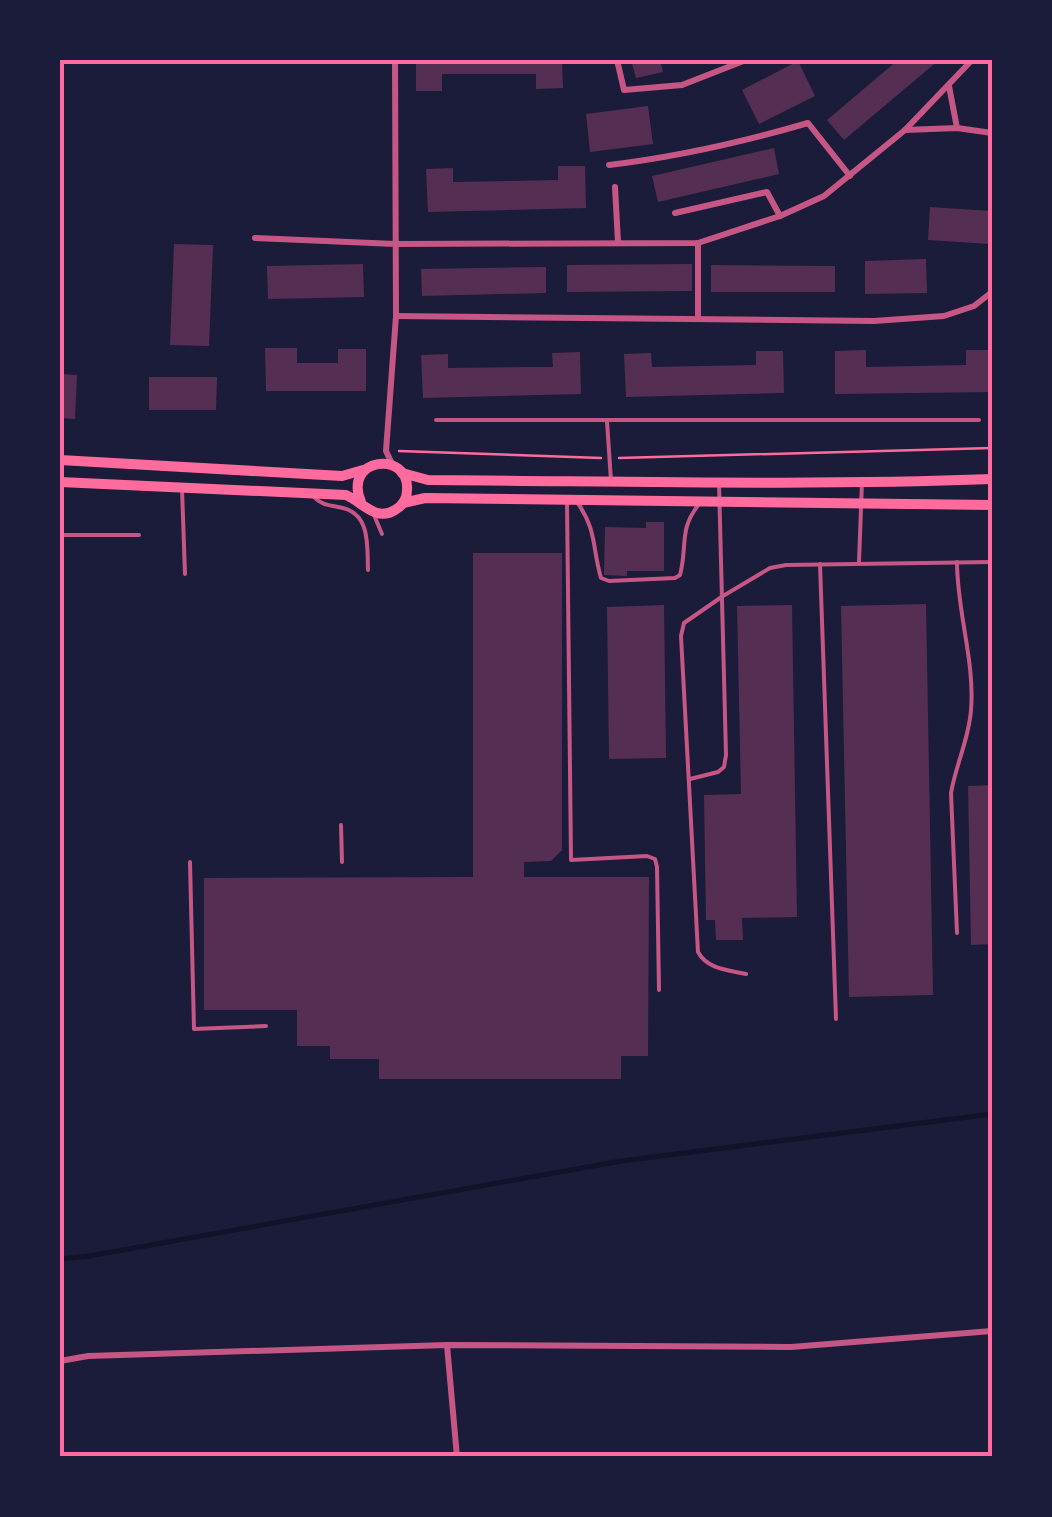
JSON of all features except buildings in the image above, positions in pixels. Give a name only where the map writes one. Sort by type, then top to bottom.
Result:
[{"type":"main road","points":[[60,460],[342,476],[371,466],[398,469],[428,480],[718,484],[992,479]]},
{"type":"main road","points":[[136,486],[137,464]]},
{"type":"main road","points":[[365,506],[357,488],[361,474],[371,466]]},
{"type":"main road","points":[[395,511],[408,488],[398,469]]},
{"type":"main road","points":[[60,482],[346,495],[381,514],[425,498],[992,506]]},
{"type":"street","points":[[395,60],[396,316],[386,451],[398,469]]},
{"type":"street","points":[[617,60],[624,90],[682,85],[746,60]]},
{"type":"street","points":[[255,238],[395,244],[698,243],[780,216],[824,196],[906,130],[972,60]]},
{"type":"street","points":[[949,86],[958,128]]},
{"type":"street","points":[[609,165],[760,138],[808,124],[850,176]]},
{"type":"street","points":[[906,130],[958,128],[992,132]]},
{"type":"street","points":[[615,187],[618,242]]},
{"type":"street","points":[[675,213],[768,192],[780,216]]},
{"type":"street","points":[[698,243],[698,319]]},
{"type":"street","points":[[396,316],[874,320],[944,316],[974,306],[992,292]]},
{"type":"street","points":[[371,466],[386,451]]},
{"type":"street","points":[[60,1361],[88,1356],[447,1345],[791,1347],[992,1331]]},
{"type":"street","points":[[447,1345],[457,1457]]},
{"type":"lane","points":[[436,420],[979,420]]},
{"type":"lane","points":[[607,420],[610,481]]},
{"type":"lane","points":[[859,564],[862,482]]},
{"type":"lane","points":[[688,780],[724,767],[718,484]]},
{"type":"lane","points":[[182,487],[185,574]]},
{"type":"lane","points":[[311,494],[322,504],[348,509],[361,520],[367,537],[368,570]]},
{"type":"lane","points":[[572,502],[589,518],[601,578],[609,581],[680,575],[686,526],[700,503]]},
{"type":"lane","points":[[572,502],[571,860],[648,856],[655,859],[659,990]]},
{"type":"lane","points":[[365,506],[378,521],[382,534],[384,526]]},
{"type":"lane","points":[[60,536],[139,536]]},
{"type":"lane","points":[[956,933],[950,793],[968,735],[972,705],[957,562]]},
{"type":"lane","points":[[746,974],[709,965],[698,952],[681,636],[684,623],[770,568],[992,562]]},
{"type":"lane","points":[[820,564],[836,1019]]},
{"type":"lane","points":[[341,826],[342,862]]},
{"type":"lane","points":[[190,862],[194,1029],[266,1026]]},
{"type":"path","points":[[386,451],[609,459],[992,448]]},
{"type":"waterway","points":[[60,1259],[621,1161],[992,1114]]}]
